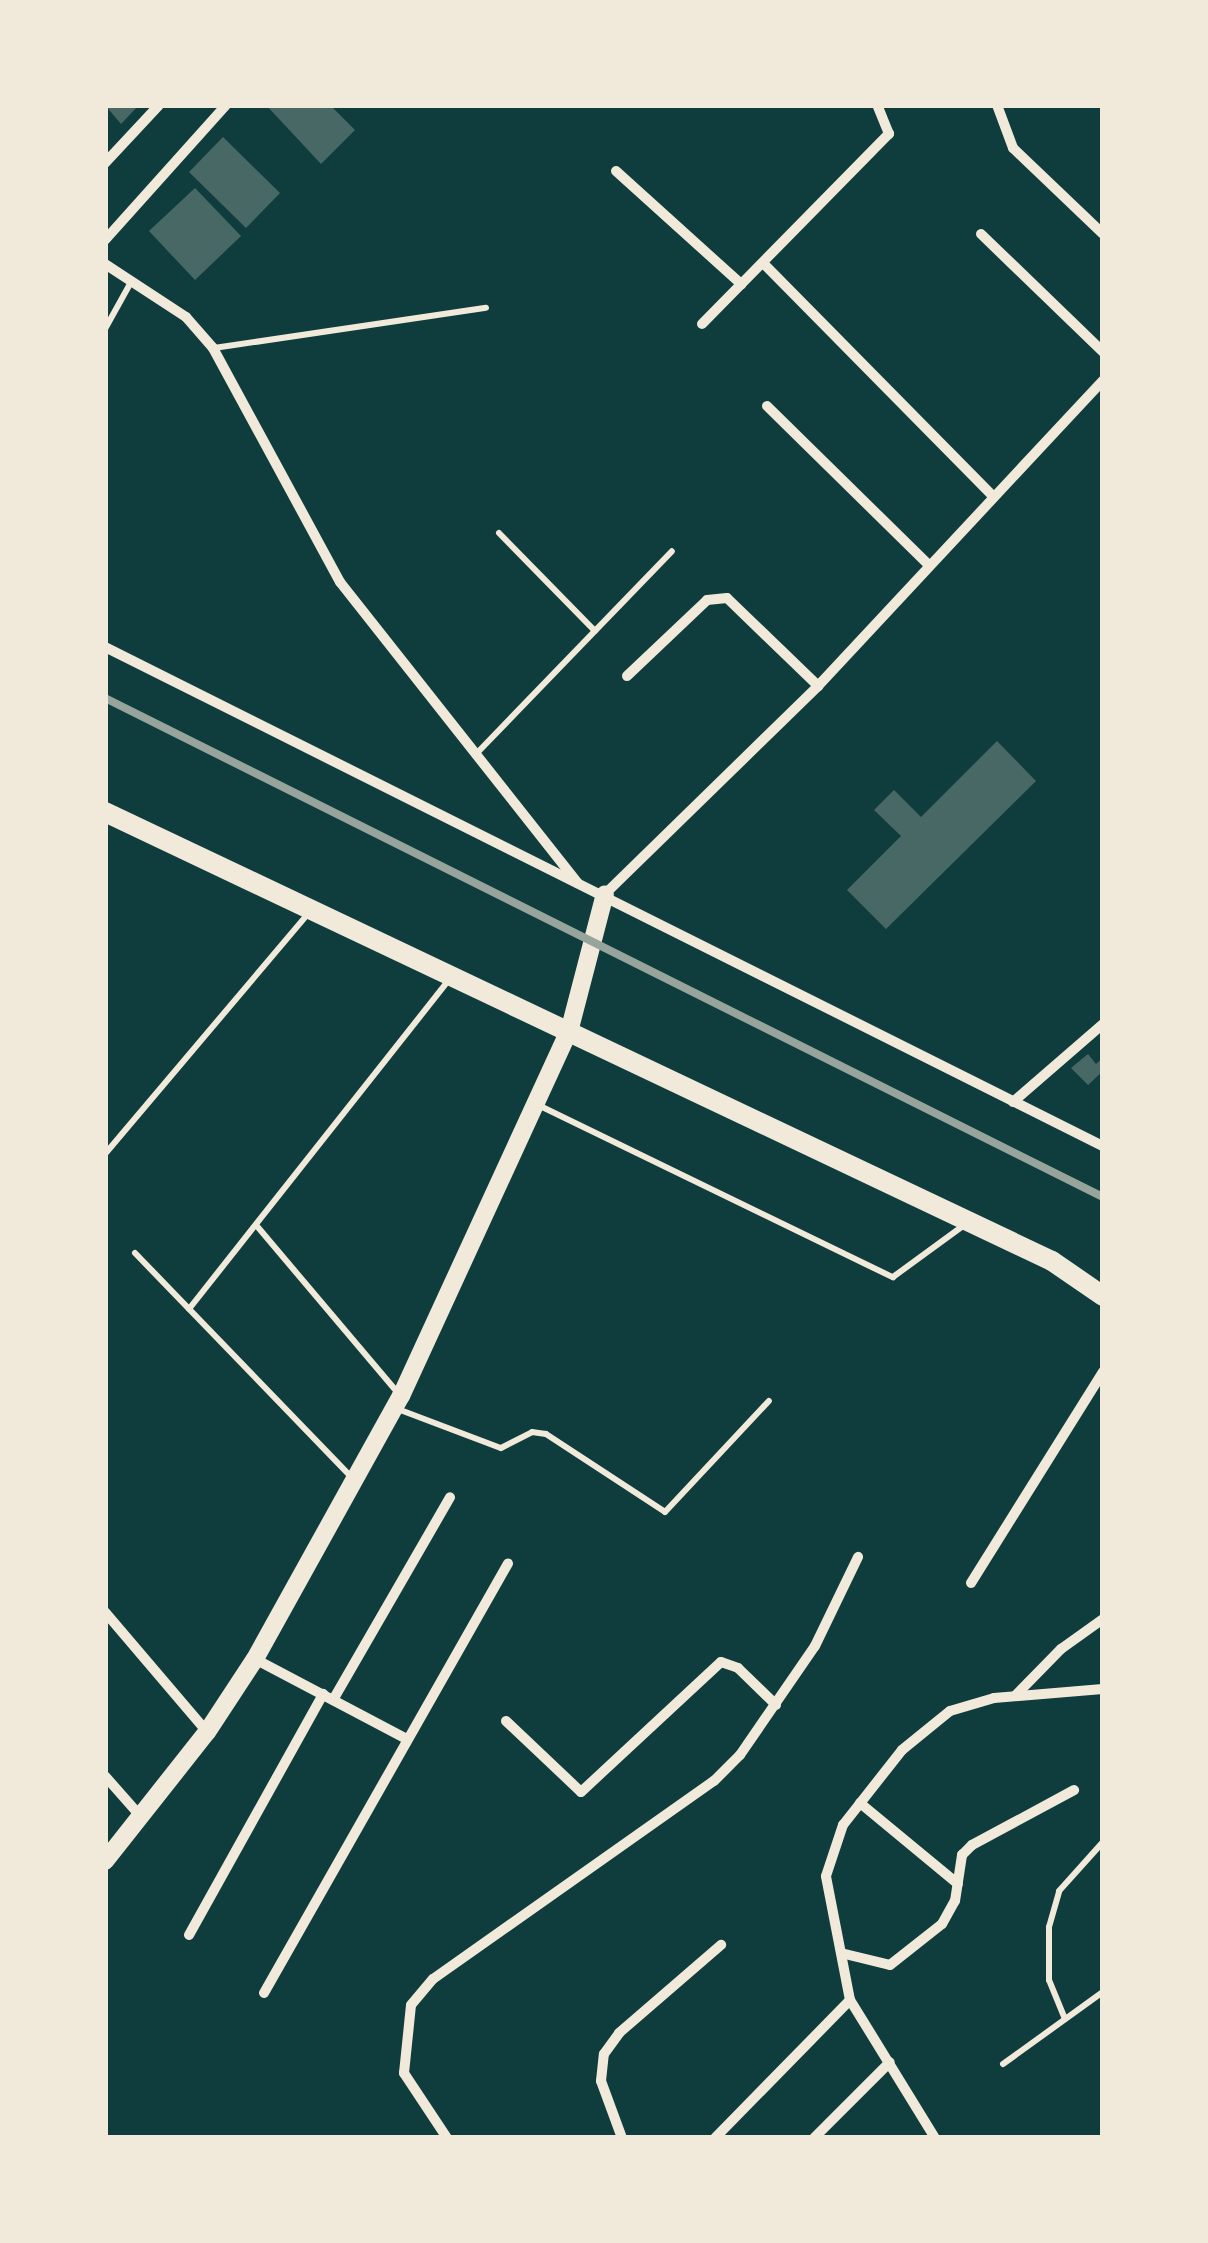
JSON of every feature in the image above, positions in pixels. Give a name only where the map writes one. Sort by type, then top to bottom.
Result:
[{"type":"main road","points":[[105,812],[310,912],[570,1028],[970,1221],[1052,1261],[1103,1296]]},
{"type":"street","points":[[105,163],[110,150],[159,105]]},
{"type":"street","points":[[105,240],[226,105]]},
{"type":"street","points":[[702,324],[889,134],[877,105]]},
{"type":"street","points":[[996,105],[1013,148],[1100,226]]},
{"type":"street","points":[[616,171],[741,284]]},
{"type":"street","points":[[981,234],[1103,352]]},
{"type":"street","points":[[763,263],[993,496]]},
{"type":"street","points":[[105,264],[186,317],[213,348],[340,582],[580,884]]},
{"type":"street","points":[[105,1862],[207,1732],[255,1659],[397,1402],[570,1028],[605,894],[818,686],[1103,380]]},
{"type":"street","points":[[767,406],[928,564]]},
{"type":"street","points":[[627,676],[707,600],[727,598],[818,686]]},
{"type":"street","points":[[105,648],[605,894],[1103,1146]]},
{"type":"street","points":[[1013,1102],[1103,1024]]},
{"type":"street","points":[[971,1583],[1103,1372]]},
{"type":"street","points":[[189,1934],[450,1497]]},
{"type":"street","points":[[446,2138],[404,2072],[412,2005],[433,1979],[714,1781],[776,1705],[815,1646],[858,1556]]},
{"type":"street","points":[[264,1992],[508,1564]]},
{"type":"street","points":[[105,1612],[207,1732]]},
{"type":"street","points":[[1014,1696],[1061,1649],[1103,1620]]},
{"type":"street","points":[[255,1659],[407,1739]]},
{"type":"street","points":[[506,1721],[581,1792],[721,1662],[738,1668],[776,1705]]},
{"type":"street","points":[[936,2138],[850,2000],[845,1954],[826,1876],[843,1825],[902,1750],[950,1711],[1014,1696],[1103,1689]]},
{"type":"street","points":[[105,1776],[143,1818]]},
{"type":"street","points":[[845,1954],[890,1965],[942,1924],[958,1884],[962,1855],[972,1844],[1074,1790]]},
{"type":"street","points":[[860,1803],[958,1884]]},
{"type":"street","points":[[622,2138],[601,2081],[604,2054],[619,2033],[721,1945]]},
{"type":"street","points":[[715,2138],[850,2000]]},
{"type":"street","points":[[814,2138],[890,2062]]},
{"type":"lane","points":[[105,328],[131,282]]},
{"type":"lane","points":[[213,348],[486,308]]},
{"type":"lane","points":[[499,533],[595,631]]},
{"type":"lane","points":[[478,752],[672,551]]},
{"type":"lane","points":[[105,1154],[310,912]]},
{"type":"lane","points":[[189,1308],[452,975]]},
{"type":"lane","points":[[535,1104],[893,1277],[970,1221]]},
{"type":"lane","points":[[256,1225],[397,1402],[501,1448],[532,1432],[546,1434],[665,1512],[769,1401]]},
{"type":"lane","points":[[135,1253],[354,1480]]},
{"type":"lane","points":[[1065,2019],[1049,1980],[1049,1927],[1060,1890],[1103,1842]]},
{"type":"lane","points":[[1004,2064],[1103,1992]]},
{"type":"building","points":[[105,105],[139,105],[121,124]]},
{"type":"building","points":[[266,105],[330,105],[355,130],[321,164]]},
{"type":"building","points":[[223,137],[280,193],[246,228],[189,172]]},
{"type":"building","points":[[195,188],[241,236],[195,280],[149,231]]},
{"type":"building","points":[[997,741],[1036,781],[886,929],[847,890],[901,836],[874,810],[894,790],[921,817]]},
{"type":"building","points":[[1088,1054],[1096,1064],[1103,1058],[1103,1071],[1088,1085],[1071,1068]]},
{"type":"railway","points":[[105,698],[1103,1197]]}]
